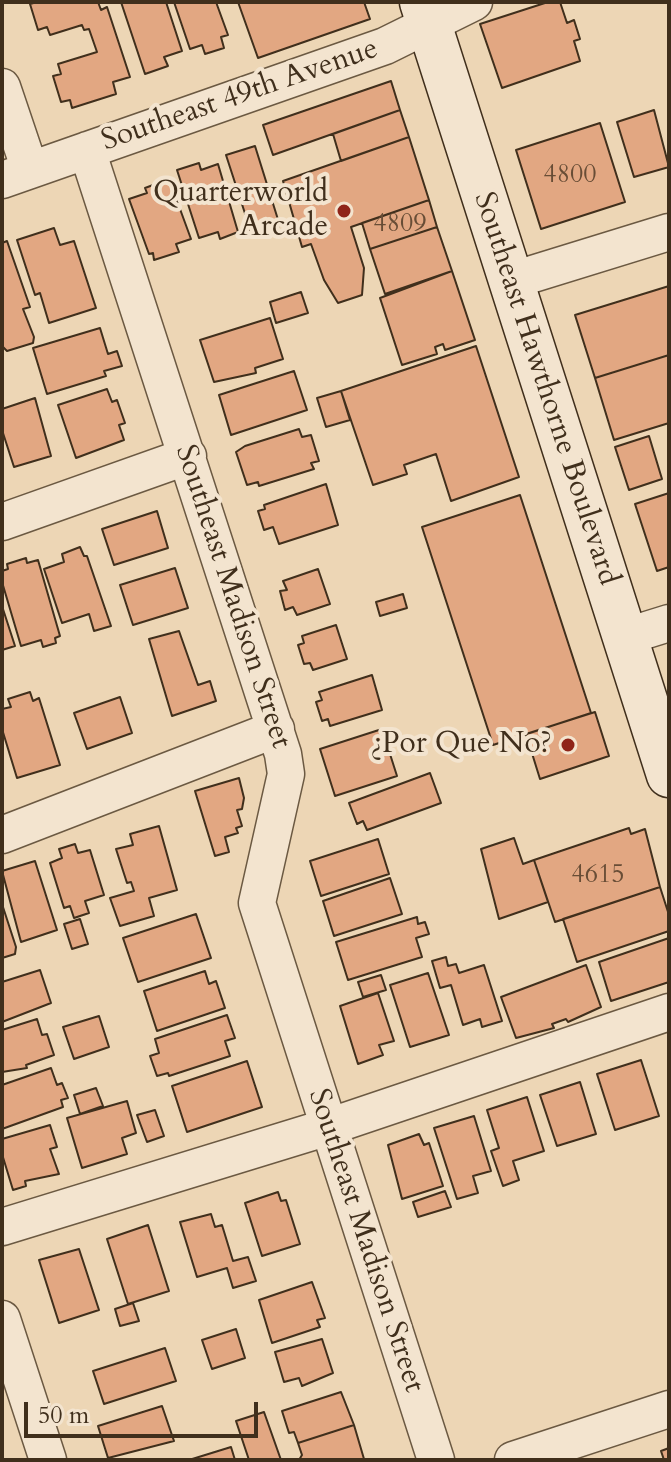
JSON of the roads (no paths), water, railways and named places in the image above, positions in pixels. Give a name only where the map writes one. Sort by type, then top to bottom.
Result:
[{"type":"main road","name":"Southeast Hawthorne Boulevard","points":[[425,13],[669,775]]},
{"type":"street","name":"Southeast 49th Avenue","points":[[16,175],[385,46],[425,13],[474,2]]},
{"type":"street","points":[[2,87],[16,175]]},
{"type":"street","name":"Southeast Madison Street","points":[[87,150],[276,729],[286,774],[257,903],[436,1460]]},
{"type":"street","points":[[510,281],[669,232]]},
{"type":"street","points":[[2,522],[188,456]]},
{"type":"street","points":[[624,637],[669,623]]},
{"type":"street","points":[[2,835],[276,729]]},
{"type":"street","points":[[2,1227],[328,1127],[669,1012]]},
{"type":"street","points":[[2,1319],[48,1460]]},
{"type":"street","points":[[513,1460],[669,1409]]},
{"type":"place","name":"Quarterworld Arcade","points":[[344,211]]},
{"type":"place","name":"¿Por Que No?","points":[[568,745]]}]
